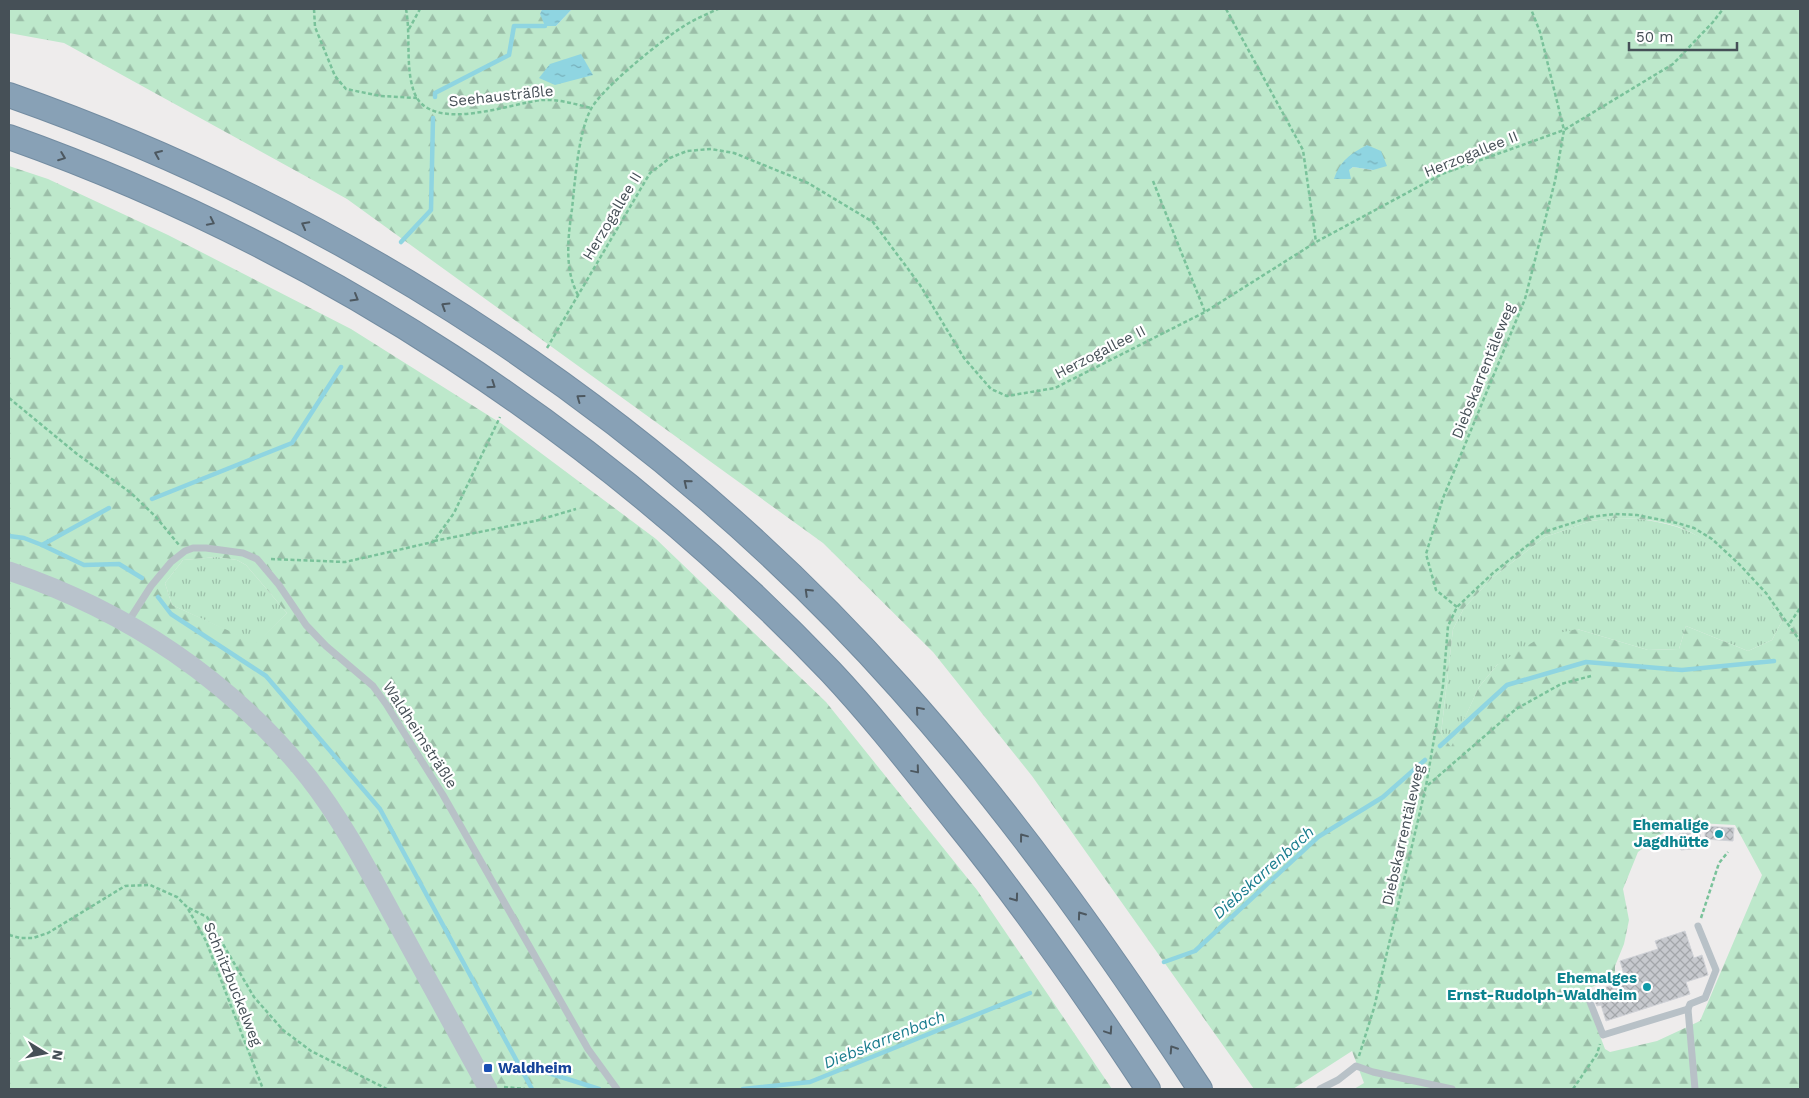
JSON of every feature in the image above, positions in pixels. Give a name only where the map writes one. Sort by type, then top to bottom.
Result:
[{"type":"highway","points":[[9,95],[89,125],[177,162],[272,208],[382,268],[451,309],[552,377],[698,491],[837,621],[899,687],[968,767],[1052,875],[1098,938],[1200,1089]]},
{"type":"highway","points":[[9,137],[73,161],[185,210],[333,286],[409,330],[512,398],[640,495],[747,588],[832,673],[884,732],[1010,891],[1068,971],[1148,1089]]},
{"type":"street","points":[[9,571],[73,595],[128,622],[211,679],[256,717],[309,779],[341,825],[372,877],[488,1089]]},
{"type":"lane","name":"Waldheimsträßle","points":[[185,551],[206,548],[251,555],[262,565],[306,625],[326,646],[373,686],[453,812],[588,1049],[617,1089]]},
{"type":"lane","points":[[128,622],[151,586],[170,562],[185,551]]},
{"type":"lane","points":[[1695,1089],[1688,1010],[1690,1004],[1705,998],[1716,970],[1698,926]]},
{"type":"lane","points":[[1590,1002],[1603,1035],[1688,1010]]},
{"type":"lane","points":[[1320,1089],[1338,1080],[1356,1066],[1373,1072],[1452,1089]]},
{"type":"path","points":[[314,9],[315,27],[335,76],[346,89],[381,96],[417,98],[411,74],[406,9]]},
{"type":"path","points":[[408,30],[420,9]]},
{"type":"path","points":[[578,296],[572,285],[568,257],[579,155],[591,108],[631,68],[684,26],[718,9]]},
{"type":"path","points":[[1226,9],[1303,150],[1316,242]]},
{"type":"path","points":[[1531,9],[1540,32],[1564,130]]},
{"type":"path","name":"Herzogallee II","points":[[547,348],[650,173],[670,158],[687,151],[711,149],[734,153],[800,179],[873,222],[920,285],[964,358],[991,389],[1007,396],[1055,388],[1205,312],[1316,242],[1442,174],[1564,130],[1673,64],[1723,9]]},
{"type":"path","name":"Seehausträßle","points":[[417,98],[426,106],[443,114],[464,114],[541,100],[591,108]]},
{"type":"path","name":"Diebskarrentäleweg","points":[[1457,607],[1436,590],[1426,554],[1434,523],[1525,299],[1555,181],[1564,130]]},
{"type":"path","points":[[1153,181],[1205,312]]},
{"type":"path","points":[[9,398],[78,454],[131,492],[156,517],[185,551]]},
{"type":"path","points":[[433,542],[454,512],[500,417]]},
{"type":"path","points":[[262,565],[270,560],[280,558],[346,562],[535,521],[576,509]]},
{"type":"path","name":"Diebskarrentäleweg","points":[[1356,1066],[1374,1008],[1426,786],[1443,686],[1448,626],[1457,607],[1493,572],[1544,532],[1591,517],[1637,514],[1694,528],[1712,539],[1766,593],[1790,624],[1800,641]]},
{"type":"path","points":[[1790,624],[1800,608]]},
{"type":"path","points":[[1426,786],[1516,709],[1560,684],[1591,676]]},
{"type":"path","points":[[1698,926],[1719,863],[1728,852]]},
{"type":"path","name":"Schnitzbuckelweg","points":[[9,935],[20,938],[33,938],[48,933],[125,886],[150,885],[177,897],[187,907],[206,941],[263,1089]]},
{"type":"path","points":[[187,907],[207,918],[254,997],[283,1030],[311,1051],[387,1089]]},
{"type":"path","points":[[1573,1089],[1597,1054]]},
{"type":"path","points":[[507,1087],[525,1089]]},
{"type":"green space","points":[[9,9],[542,9],[540,14],[556,26],[572,9],[1800,9],[1800,1089],[1354,1089],[1364,1083],[1352,1051],[1293,1089],[1254,1089],[1032,776],[933,652],[823,543],[347,199],[64,43],[9,33]],"holes":[[[1367,145],[1373,170],[1353,167],[1349,170]],[[1614,518],[1657,521],[1688,531],[1703,540],[1759,592],[1778,615],[1782,621],[1772,640],[1748,651],[1686,626],[1679,649],[1648,650],[1577,629],[1541,637],[1497,665],[1479,687],[1451,747],[1441,734],[1453,629],[1464,608],[1492,578],[1545,537],[1591,521]],[[1678,822],[1735,825],[1762,875],[1700,1021],[1657,1041],[1610,1052],[1605,1049],[1583,991],[1615,977],[1615,966],[1624,944],[1629,920],[1623,889],[1638,852]]]},
{"type":"green space","points":[[9,166],[48,179],[168,235],[351,329],[502,424],[656,539],[826,702],[977,890],[1112,1089],[9,1089]],"holes":[[[217,557],[237,560],[246,565],[287,613],[256,643],[172,605],[165,583],[183,560]]]},
{"type":"green space","points":[[1614,518],[1646,520],[1666,524],[1696,535],[1708,543],[1769,602],[1778,614],[1782,621],[1772,640],[1748,651],[1686,626],[1679,649],[1648,650],[1577,629],[1497,665],[1479,687],[1451,748],[1441,734],[1453,629],[1464,608],[1492,578],[1545,537],[1591,521]]},
{"type":"green space","points":[[217,557],[237,560],[246,565],[287,613],[256,644],[172,605],[165,583],[183,560]]},
{"type":"water","points":[[542,9],[572,9],[556,26],[545,26],[540,14]]},
{"type":"water","points":[[581,54],[593,75],[555,85],[539,78],[550,64]]},
{"type":"water","points":[[1367,145],[1381,151],[1387,166],[1373,170],[1353,167],[1349,170],[1351,179],[1334,179],[1339,167],[1346,159]]},
{"type":"building","name":"Ehemalige Jagdhütte","points":[[1705,826],[1734,828],[1733,841],[1705,839]]},
{"type":"building","points":[[1700,832],[1701,848],[1681,850],[1679,834]]},
{"type":"building","name":"Ehemalges Ernst-Rudolph-Waldheim","points":[[1685,931],[1694,958],[1702,955],[1708,975],[1686,982],[1690,994],[1606,1021],[1601,1005],[1597,1006],[1590,992],[1626,981],[1620,961],[1658,949],[1655,941]]},
{"type":"waterway","points":[[435,97],[435,93],[509,55],[514,26],[545,26]]},
{"type":"waterway","points":[[401,242],[431,210],[433,118]]},
{"type":"waterway","points":[[152,499],[292,443],[341,367]]},
{"type":"waterway","points":[[42,545],[109,508]]},
{"type":"waterway","name":"Diebskarrenbach","points":[[9,536],[24,538],[84,565],[119,564],[142,578]]},
{"type":"waterway","points":[[158,597],[171,614],[266,676],[380,809],[532,1089]]},
{"type":"waterway","points":[[1440,746],[1507,685],[1586,662],[1682,670],[1774,661]]},
{"type":"waterway","name":"Diebskarrenbach","points":[[1164,962],[1195,951],[1318,837],[1383,797],[1425,760]]},
{"type":"waterway","name":"Diebskarrenbach","points":[[743,1089],[810,1082],[1030,993]]},
{"type":"waterway","points":[[520,1064],[599,1089]]},
{"type":"place","name":"Ehemalige Jagdhütte","points":[[1719,834]]},
{"type":"place","name":"Ehemalges Ernst-Rudolph-Waldheim","points":[[1647,987]]},
{"type":"place","name":"Waldheim","points":[[488,1068]]}]
